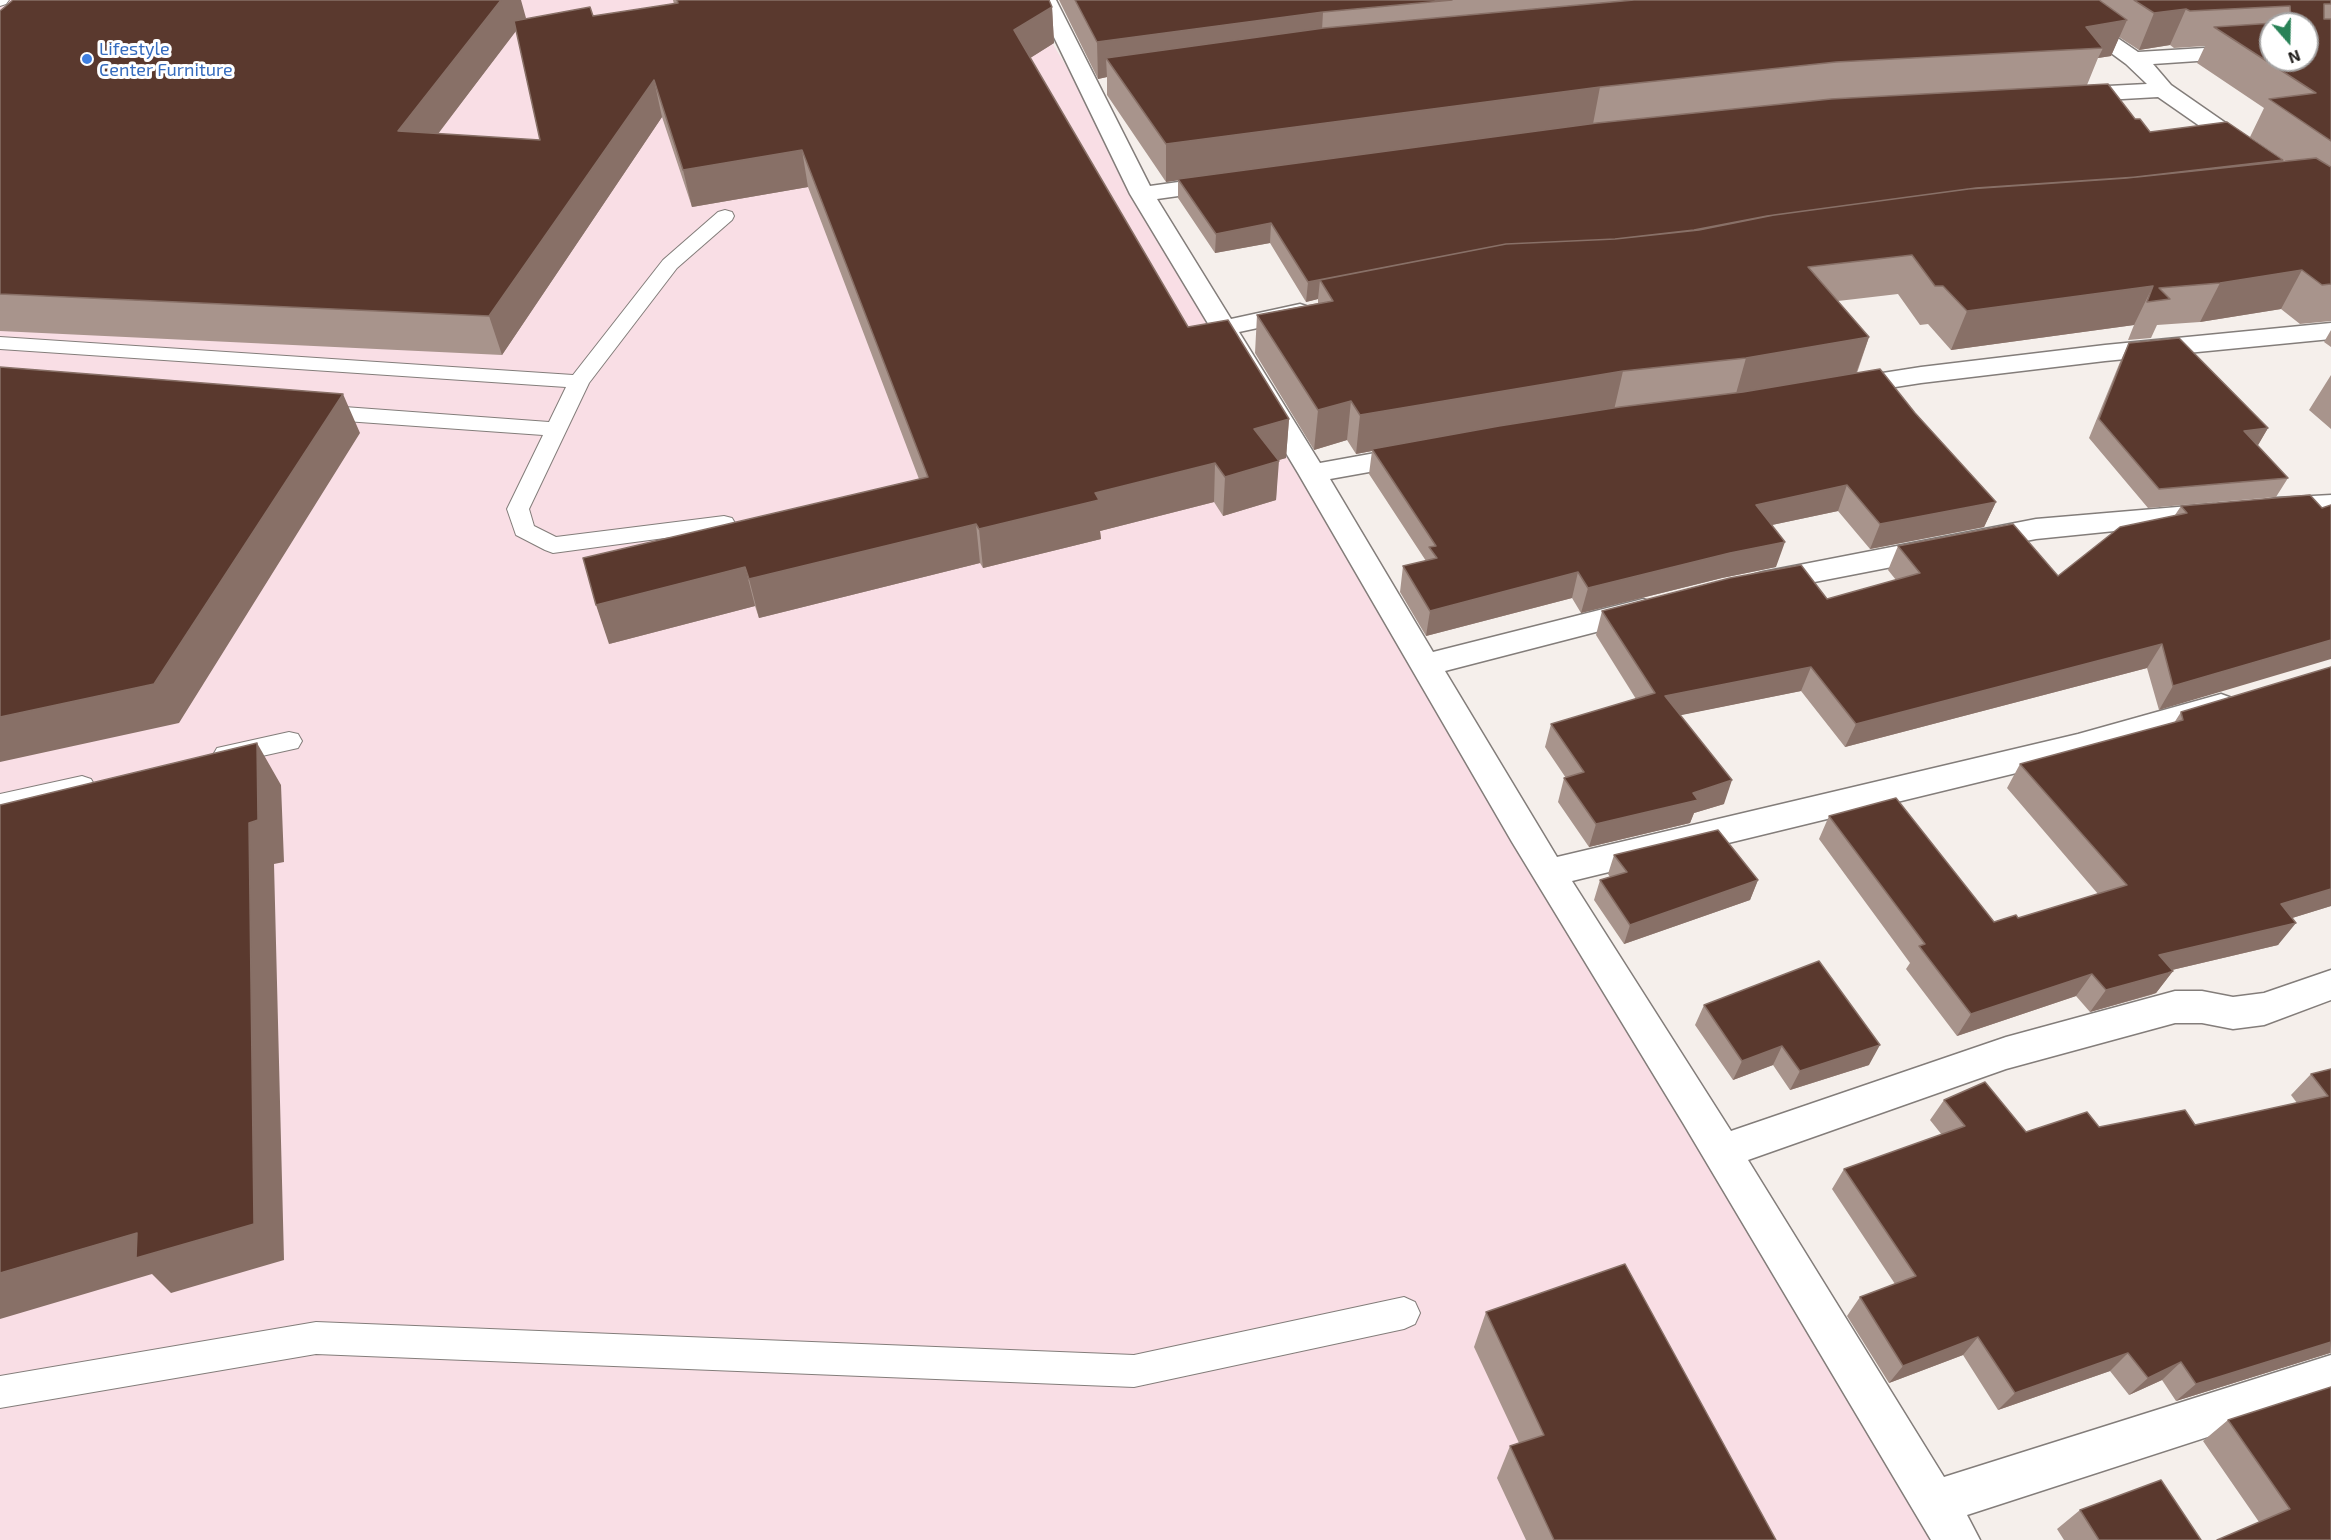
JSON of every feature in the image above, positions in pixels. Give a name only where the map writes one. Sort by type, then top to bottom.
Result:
[{"type":"street","points":[[1046,0],[1100,87],[1142,194],[1312,473],[1549,873],[1957,1540]]},
{"type":"street","points":[[2049,0],[2134,59],[2149,72],[2163,90],[2261,158]]},
{"type":"street","points":[[2134,59],[2259,51]]},
{"type":"street","points":[[2052,96],[2163,90]]},
{"type":"street","points":[[1142,194],[1246,180]]},
{"type":"street","points":[[1223,328],[1324,307]]},
{"type":"street","points":[[1825,390],[1921,375],[2082,356],[2331,331]]},
{"type":"street","points":[[1312,473],[1437,450]]},
{"type":"street","points":[[1734,587],[2036,529],[2331,504]]},
{"type":"street","points":[[1425,665],[1665,604]]},
{"type":"street","points":[[1549,873],[2078,746],[2249,697]]},
{"type":"street","points":[[1721,1152],[2006,1053],[2175,1007],[2202,1007],[2233,1013],[2264,1009],[2331,985]]},
{"type":"street","points":[[1934,1503],[2331,1377]]},
{"type":"lane","points":[[724,523],[553,545],[524,530],[518,509],[579,382],[670,264],[725,216]]},
{"type":"lane","points":[[0,344],[579,382]]},
{"type":"lane","points":[[296,410],[556,429]]},
{"type":"lane","points":[[208,759],[289,741]]},
{"type":"lane","points":[[0,804],[104,781]]},
{"type":"lane","points":[[0,1392],[316,1338],[1134,1371],[1404,1313]]},
{"type":"shaded area","points":[[0,0],[1026,0],[1959,1540],[0,1540]]},
{"type":"building","points":[[13,0],[501,0],[398,131],[540,140],[514,21],[590,7],[593,16],[678,3],[677,0],[1049,0],[1052,7],[1014,30],[1188,327],[1228,320],[1289,419],[1254,429],[1279,461],[1225,477],[1215,463],[1095,493],[1099,500],[979,529],[976,524],[749,579],[745,567],[596,605],[583,558],[928,477],[802,150],[683,170],[654,80],[489,316],[0,294],[0,11]]},
{"type":"building","points":[[1075,0],[1452,0],[1323,12],[1097,42]]},
{"type":"building","points":[[1634,0],[2099,0],[2127,20],[2086,27],[2103,48],[1836,62],[1600,87],[1166,144],[1106,58],[1324,28]]},
{"type":"building","points":[[2134,0],[2331,0],[2331,4],[2324,4],[2324,19],[2331,19],[2331,141],[2269,99],[2316,93],[2284,72],[2319,72],[2319,12],[2290,12],[2290,6],[2190,11],[2186,9],[2154,13]]},
{"type":"building","points":[[2259,24],[2259,56],[2214,27]]},
{"type":"building","points":[[2108,84],[2135,119],[2140,119],[2150,132],[2227,122],[2283,160],[2127,178],[1968,189],[1767,216],[1694,230],[1615,239],[1506,244],[1308,282],[1271,223],[1216,234],[1178,179],[1597,123],[1831,99]]},
{"type":"building","points":[[2316,158],[2331,167],[2331,284],[2322,285],[2302,270],[2220,283],[2159,288],[2170,299],[2147,302],[2153,286],[1967,311],[1943,286],[1935,286],[1912,255],[1808,267],[1869,337],[1746,358],[1623,371],[1360,415],[1351,401],[1318,410],[1257,315],[1333,301],[1320,280],[1506,244],[1615,239],[1699,230],[1774,215],[1976,188],[2137,177]]},
{"type":"building","points":[[2179,338],[2268,428],[2244,431],[2288,478],[2159,489],[2099,419],[2129,343]]},
{"type":"building","points":[[0,367],[343,394],[154,684],[0,717]]},
{"type":"building","points":[[1880,369],[1915,413],[1996,502],[1880,524],[1847,485],[1756,505],[1785,542],[1588,588],[1578,572],[1430,611],[1403,566],[1437,558],[1429,547],[1436,546],[1372,449],[1499,426],[1620,407],[1743,392]]},
{"type":"building","points":[[2310,495],[2322,508],[2331,505],[2331,640],[2173,686],[2162,644],[1856,724],[1811,667],[1665,696],[1732,780],[1693,793],[1698,800],[1596,824],[1564,778],[1584,772],[1551,724],[1655,693],[1602,611],[1730,578],[1801,565],[1827,599],[1920,573],[1898,546],[2013,524],[2058,576],[2120,527],[2187,513],[2181,506]]},
{"type":"building","points":[[2331,667],[2331,889],[2281,904],[2296,923],[2159,955],[2173,971],[2168,973],[2106,990],[2092,974],[1971,1014],[1919,946],[1925,944],[1829,816],[1896,798],[1994,922],[2016,915],[2018,918],[2127,885],[2020,764],[2183,720],[2181,712]]},
{"type":"building","points":[[257,743],[258,820],[249,823],[254,1224],[136,1258],[137,1233],[0,1273],[0,805]]},
{"type":"building","points":[[1718,830],[1758,880],[1630,925],[1600,880],[1627,872],[1614,855]]},
{"type":"building","points":[[1819,961],[1880,1045],[1800,1071],[1782,1046],[1742,1061],[1704,1005]]},
{"type":"building","points":[[2331,1069],[2331,1342],[2196,1384],[2181,1362],[2148,1378],[2128,1353],[2015,1393],[1978,1337],[1903,1366],[1860,1297],[1916,1276],[1844,1169],[1965,1126],[1944,1100],[1985,1082],[2026,1132],[2087,1112],[2099,1127],[2185,1110],[2195,1125],[2328,1096],[2311,1074]]},
{"type":"building","points":[[1625,1264],[1776,1540],[1554,1540],[1510,1446],[1544,1435],[1486,1312]]},
{"type":"building","points":[[2331,1387],[2331,1540],[2217,1540],[2290,1509],[2228,1420]]},
{"type":"building","points":[[2161,1480],[2201,1540],[2099,1540],[2080,1510]]},
{"type":"place","name":"Lifestyle Center Furniture","points":[[87,59]]}]
